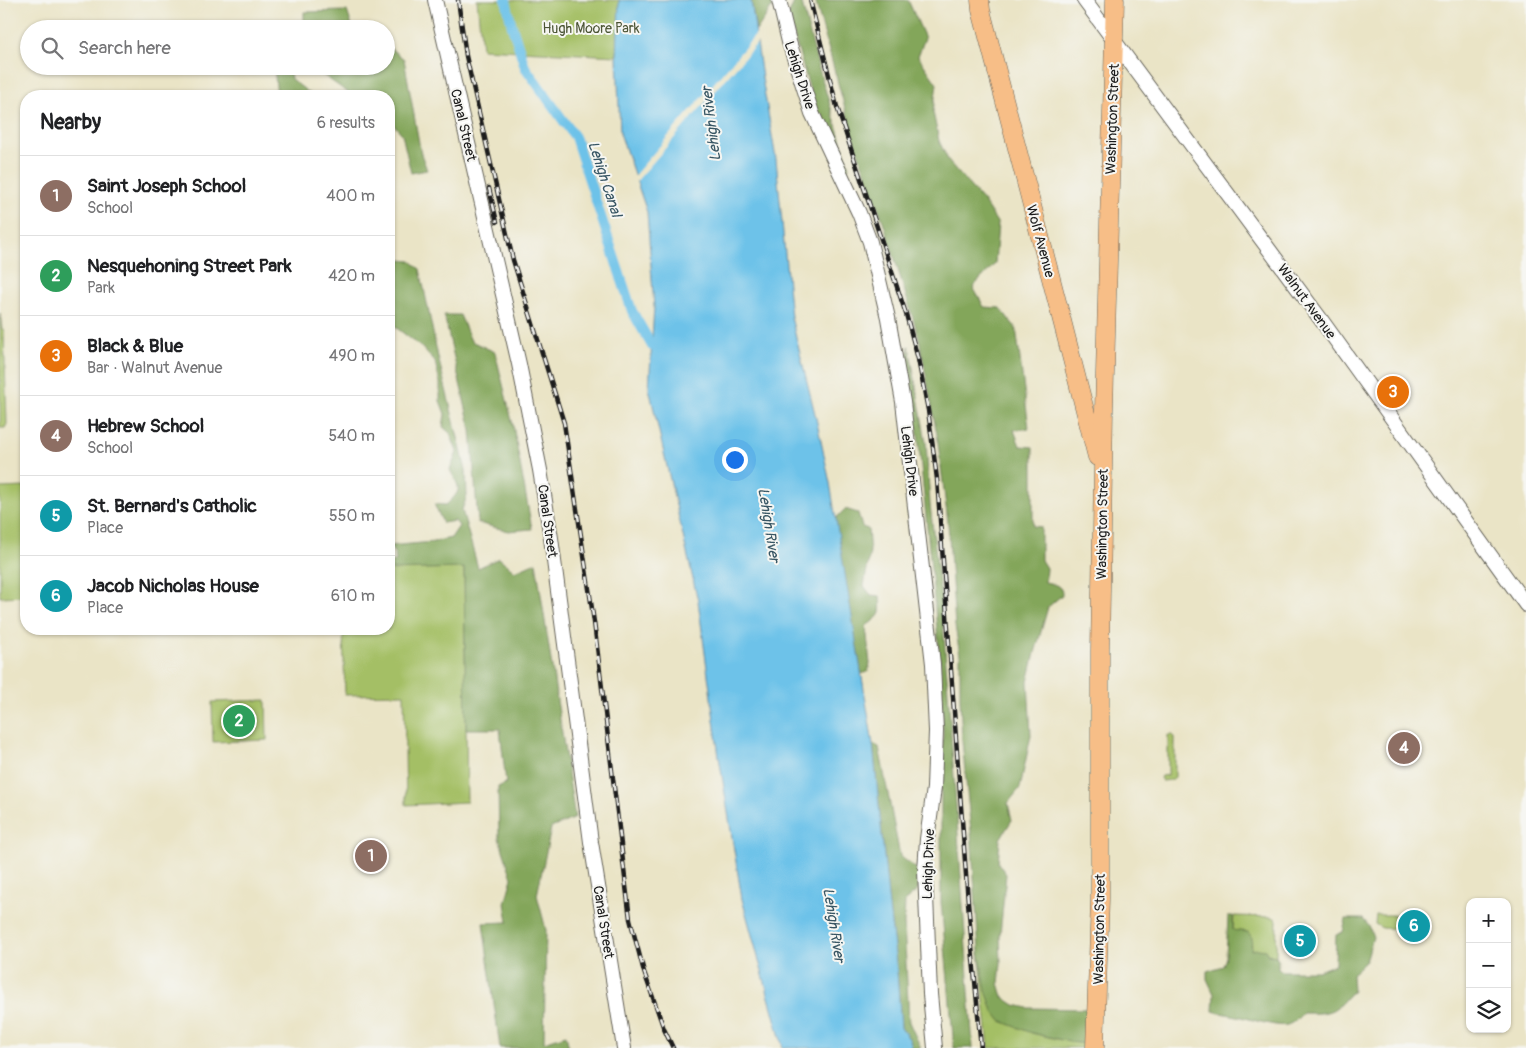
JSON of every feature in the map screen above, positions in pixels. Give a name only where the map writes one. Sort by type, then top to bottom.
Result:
[{"type":"main road","name":"Wolf Avenue","points":[[980,0],[981,10],[1103,482]]},
{"type":"main road","name":"Washington Street","points":[[1095,1048],[1100,899],[1100,650],[1104,410],[1115,0]]},
{"type":"main road","points":[[1084,407],[1089,410],[1104,410]]},
{"type":"street","name":"Canal Street","points":[[435,0],[519,364],[540,470],[551,538],[592,846],[624,1048]]},
{"type":"street","name":"Lehigh Drive","points":[[779,0],[789,42],[812,113],[859,213],[870,242],[888,318],[903,402],[934,664],[936,731],[934,788],[925,871],[930,994],[935,1048]]},
{"type":"street","name":"Walnut Avenue","points":[[1084,0],[1322,321],[1526,605]]},
{"type":"street","name":"Lehigh Drive","points":[[929,942],[944,1048]]},
{"type":"green space","name":"Hugh Moore Park","points":[[477,0],[620,0],[617,56],[482,49]]},
{"type":"green space","points":[[751,0],[771,0],[772,7],[756,31]]},
{"type":"green space","points":[[795,0],[801,0],[819,69],[849,167],[846,171],[815,107],[788,16]]},
{"type":"green space","points":[[815,0],[908,0],[925,38],[918,56],[937,84],[933,112],[939,141],[949,162],[984,202],[998,224],[995,264],[973,287],[984,307],[1000,308],[1016,328],[1029,428],[1014,430],[1020,446],[1033,447],[1033,526],[1041,527],[1041,560],[1046,568],[1045,582],[1054,584],[1062,592],[1062,595],[1048,607],[1035,653],[1028,682],[1031,735],[1020,788],[1008,803],[1012,820],[1000,839],[998,863],[1006,874],[1000,935],[1001,964],[999,983],[1003,997],[1015,1005],[1028,1008],[1089,1009],[1087,1044],[1032,1033],[1001,1021],[993,1011],[986,990],[979,952],[971,832],[962,741],[960,655],[955,626],[948,523],[937,435],[919,338],[884,224],[854,141]]},
{"type":"green space","points":[[347,11],[350,20],[304,20],[304,12]]},
{"type":"green space","points":[[395,52],[404,59],[421,154],[427,170],[411,173],[402,134],[395,126],[395,90],[344,90],[323,75],[395,75]]},
{"type":"green space","points":[[275,75],[290,75],[291,79],[305,90],[276,90]]},
{"type":"green space","points":[[395,260],[411,261],[420,269],[438,357],[466,470],[467,496],[462,510],[478,568],[499,558],[515,571],[536,562],[575,818],[551,828],[537,895],[546,930],[544,1042],[566,1035],[569,1048],[500,1048],[483,923],[508,922],[505,903],[512,878],[499,838],[498,787],[506,783],[500,729],[466,729],[464,568],[395,570],[395,545],[433,542],[451,538],[459,526],[455,521],[443,523],[434,504],[446,505],[457,492],[458,485],[450,470],[457,452],[450,433],[443,427],[445,414],[440,401],[440,383],[435,362],[421,347],[395,327]]},
{"type":"green space","points":[[0,313],[2,329],[4,330],[7,424],[5,428],[0,429]]},
{"type":"green space","points":[[444,315],[460,315],[471,341],[495,352],[513,425],[532,529],[508,531],[478,523],[471,430]]},
{"type":"green space","points":[[909,346],[926,442],[930,505],[942,606],[973,1048],[954,1048],[941,902],[943,732],[940,660],[918,435],[907,358]]},
{"type":"green space","points":[[20,487],[20,596],[0,597],[0,488]]},
{"type":"green space","points":[[845,509],[858,513],[862,527],[868,529],[870,552],[864,586],[871,595],[880,596],[878,617],[866,626],[870,664],[868,672],[861,674],[835,519]]},
{"type":"green space","points":[[464,567],[467,802],[406,805],[404,694],[345,695],[343,635],[395,635],[395,570]]},
{"type":"green space","points":[[266,700],[267,740],[213,742],[212,702]]},
{"type":"green space","points":[[1168,735],[1175,737],[1175,777],[1173,780],[1162,781],[1161,776],[1168,775]]},
{"type":"green space","points":[[873,744],[879,747],[900,856],[918,870],[918,890],[905,901],[904,923],[909,1022],[921,1048],[912,1048],[910,1040],[901,1028],[897,971]]},
{"type":"green space","points":[[1376,915],[1401,915],[1400,929],[1382,928],[1375,924]]},
{"type":"green space","points":[[1228,916],[1233,916],[1233,930],[1248,932],[1252,938],[1251,950],[1265,950],[1268,955],[1276,956],[1278,968],[1282,971],[1318,971],[1334,965],[1336,935],[1343,932],[1346,919],[1363,919],[1369,926],[1373,937],[1366,961],[1352,974],[1353,990],[1337,1007],[1327,1012],[1303,1013],[1296,1020],[1282,1026],[1213,1011],[1214,994],[1207,979],[1207,971],[1223,966],[1226,957]]},
{"type":"green space","points":[[1234,916],[1273,917],[1277,920],[1276,956],[1250,950],[1252,945],[1233,930]]},
{"type":"green space","points":[[979,952],[986,990],[1032,1033],[1087,1044],[1087,1048],[989,1048]]},
{"type":"water","name":"Lehigh River","points":[[619,0],[751,0],[776,159],[791,317],[830,483],[873,744],[897,971],[901,1028],[910,1040],[912,1048],[783,1048],[742,899],[719,757],[698,601],[649,388],[654,307],[647,212],[620,133],[617,56]]},
{"type":"pier","points":[[758,32],[759,41],[635,183],[633,177]]},
{"type":"waterway","name":"Lehigh Canal","points":[[506,0],[525,67],[575,137],[632,311],[652,346]]},
{"type":"railway","points":[[458,0],[466,56],[513,260],[564,423],[594,622],[630,919],[644,972],[664,1029],[673,1048]]},
{"type":"railway","points":[[810,0],[837,107],[906,314],[918,359],[928,410],[937,479],[968,902],[981,1048]]},
{"type":"railway","points":[[489,188],[497,222]]},
{"type":"place","name":"Black & Blue","points":[[1393,392]]},
{"type":"place","name":"Nesquehoning Street Park","points":[[239,721]]},
{"type":"place","name":"Hebrew School","points":[[1404,748]]},
{"type":"place","name":"Saint Joseph School","points":[[371,856]]},
{"type":"place","name":"Jacob Nicholas House","points":[[1414,926]]},
{"type":"place","name":"St. Bernard's Catholic","points":[[1300,941]]}]
